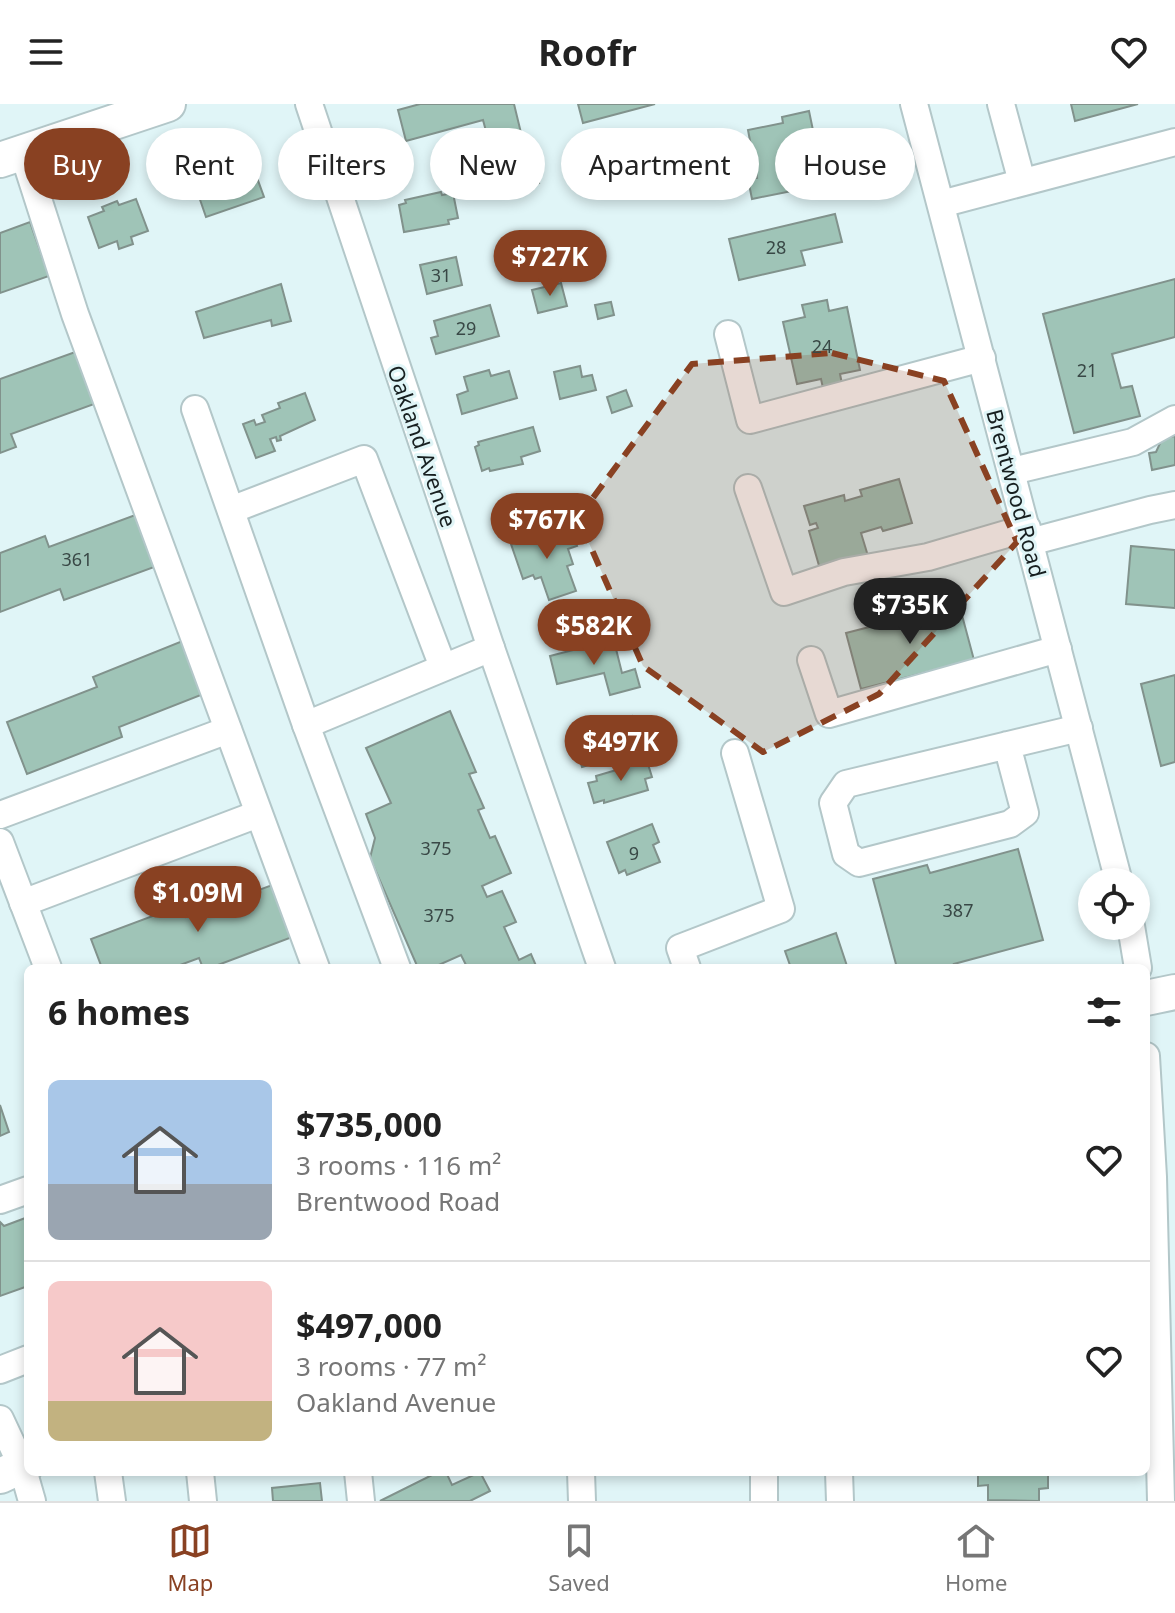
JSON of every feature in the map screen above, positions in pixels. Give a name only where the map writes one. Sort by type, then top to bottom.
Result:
[{"type":"main road","points":[[12,156],[168,104]]},
{"type":"main road","points":[[1150,997],[1175,992]]},
{"type":"street","name":"Oakland Avenue","points":[[309,104],[601,964]]},
{"type":"street","name":"Brentwood Road","points":[[914,104],[1115,868]]},
{"type":"street","points":[[1001,104],[1022,182]]},
{"type":"street","points":[[941,204],[1175,142]]},
{"type":"street","points":[[12,156],[75,314],[314,964]]},
{"type":"street","points":[[728,334],[750,420],[982,358]]},
{"type":"street","points":[[195,409],[306,725],[396,964]]},
{"type":"street","points":[[1012,471],[1133,442],[1175,419]]},
{"type":"street","points":[[231,510],[364,459],[443,667]]},
{"type":"street","points":[[748,488],[784,592],[844,572],[1175,505]]},
{"type":"street","points":[[306,725],[491,648]]},
{"type":"street","points":[[811,660],[829,714],[1058,649]]},
{"type":"street","points":[[1007,745],[1025,813],[1010,824],[859,863],[846,854],[833,803],[846,784],[1007,745],[1079,728]]},
{"type":"street","points":[[0,815],[228,730]]},
{"type":"street","points":[[686,964],[680,948],[781,909],[735,753]]},
{"type":"street","points":[[23,903],[258,814]]},
{"type":"street","points":[[0,842],[46,964]]},
{"type":"street","points":[[1133,940],[1137,964]]},
{"type":"street","points":[[1150,1088],[1160,1168],[1161,1501]]},
{"type":"street","points":[[0,1200],[24,1191]]},
{"type":"street","points":[[0,1370],[24,1361]]},
{"type":"street","points":[[0,1419],[32,1501]]},
{"type":"street","points":[[109,1476],[112,1501]]},
{"type":"street","points":[[200,1476],[203,1501]]},
{"type":"street","points":[[358,1476],[361,1501]]},
{"type":"street","points":[[581,1476],[582,1501]]},
{"type":"street","points":[[764,1476],[764,1501]]},
{"type":"street","points":[[839,1476],[840,1501]]},
{"type":"highlighted area","points":[[832,353],[944,381],[1017,542],[879,694],[763,752],[643,666],[578,518],[692,364]]},
{"type":"building","points":[[420,104],[514,104],[520,128],[485,128],[483,120],[454,128],[430,128],[430,134],[414,139],[414,128],[403,128],[398,110]]},
{"type":"building","points":[[578,104],[655,104],[583,123]]},
{"type":"building","points":[[1071,104],[1138,104],[1075,121]]},
{"type":"building","points":[[809,111],[813,128],[775,128],[775,194],[759,198],[758,128],[783,123],[782,117]]},
{"type":"building","points":[[430,194],[430,200],[454,200],[458,218],[448,220],[449,224],[404,232],[399,205]]},
{"type":"building","points":[[136,199],[148,231],[131,237],[133,244],[119,249],[117,241],[99,248],[88,217],[104,211],[102,207],[117,201],[119,205]]},
{"type":"building","points":[[200,200],[255,200],[206,217]]},
{"type":"building","points":[[835,214],[842,242],[801,251],[805,265],[739,280],[729,239]]},
{"type":"building","points":[[30,222],[49,276],[0,293],[0,233]]},
{"type":"building","points":[[456,257],[462,285],[427,294],[420,265]]},
{"type":"building","points":[[1175,279],[1175,337],[1112,354],[1121,388],[1132,386],[1140,416],[1074,433],[1043,314]]},
{"type":"building","points":[[561,283],[567,306],[538,313],[532,290]]},
{"type":"building","points":[[281,284],[291,321],[272,326],[271,320],[204,338],[196,312]]},
{"type":"building","points":[[827,300],[829,311],[847,307],[860,370],[840,374],[842,384],[823,388],[821,379],[797,384],[783,322],[805,317],[802,305]]},
{"type":"building","points":[[611,302],[614,315],[598,319],[595,305]]},
{"type":"building","points":[[490,305],[499,336],[436,354],[431,338],[438,336],[434,321]]},
{"type":"building","points":[[78,351],[97,403],[11,434],[16,447],[0,453],[0,379]]},
{"type":"building","points":[[580,366],[582,377],[592,375],[596,390],[560,399],[554,372]]},
{"type":"building","points":[[489,370],[491,376],[509,371],[517,398],[462,414],[457,395],[468,391],[464,377]]},
{"type":"building","points":[[626,390],[632,406],[612,413],[607,397]]},
{"type":"building","points":[[305,393],[315,420],[280,436],[281,440],[277,441],[276,437],[270,439],[275,451],[256,458],[243,424],[254,420],[256,425],[265,422],[262,415],[280,408],[278,403]]},
{"type":"building","points":[[533,427],[540,451],[521,457],[523,464],[482,471],[475,447],[479,445],[478,442]]},
{"type":"building","points":[[1175,436],[1175,465],[1152,470],[1149,453],[1156,452],[1162,439]]},
{"type":"building","points":[[899,479],[912,523],[861,533],[868,556],[820,569],[809,531],[818,528],[816,523],[810,525],[804,506],[844,495],[845,501],[862,496],[860,490]]},
{"type":"building","points":[[138,514],[157,566],[64,600],[60,589],[0,612],[0,553],[45,536],[49,547]]},
{"type":"building","points":[[561,527],[565,538],[573,536],[577,546],[568,549],[573,564],[567,566],[576,591],[549,600],[541,577],[535,579],[533,575],[523,579],[511,544]]},
{"type":"building","points":[[1131,546],[1175,550],[1175,608],[1126,604]]},
{"type":"building","points":[[959,604],[974,660],[861,689],[846,633]]},
{"type":"building","points":[[185,640],[206,693],[119,727],[122,737],[27,774],[7,722],[97,687],[93,677]]},
{"type":"building","points":[[600,643],[601,648],[615,645],[622,673],[635,669],[640,687],[610,695],[604,673],[557,684],[550,656]]},
{"type":"building","points":[[1175,675],[1175,762],[1161,766],[1141,684]]},
{"type":"building","points":[[450,711],[476,772],[469,774],[484,808],[478,810],[490,838],[495,836],[511,873],[482,886],[487,897],[502,891],[516,922],[504,927],[519,960],[531,954],[535,964],[466,964],[461,955],[441,964],[416,964],[370,858],[375,838],[366,814],[391,803],[366,748]]},
{"type":"building","points":[[632,716],[634,722],[643,719],[647,733],[633,738],[637,751],[582,767],[572,734]]},
{"type":"building","points":[[647,761],[652,777],[645,779],[648,790],[594,803],[588,783],[597,781],[596,776]]},
{"type":"building","points":[[652,824],[659,842],[653,845],[660,862],[627,875],[625,870],[619,873],[607,842]]},
{"type":"building","points":[[1018,849],[1043,940],[954,964],[896,964],[873,879],[927,865],[930,873]]},
{"type":"building","points":[[275,884],[295,936],[221,964],[201,964],[199,958],[183,964],[100,964],[91,939],[182,905],[186,917]]},
{"type":"building","points":[[836,933],[846,964],[790,964],[785,951]]},
{"type":"building","points":[[0,1105],[9,1132],[0,1136]]},
{"type":"building","points":[[24,1218],[24,1287],[0,1296],[0,1222],[4,1226]]},
{"type":"building","points":[[430,1476],[448,1476],[452,1485],[471,1476],[482,1476],[490,1491],[470,1501],[380,1501]]},
{"type":"building","points":[[978,1476],[1048,1476],[1048,1488],[1039,1489],[1039,1501],[988,1500],[988,1485],[978,1486]]},
{"type":"building","points":[[320,1483],[322,1501],[273,1501],[272,1488]]}]
